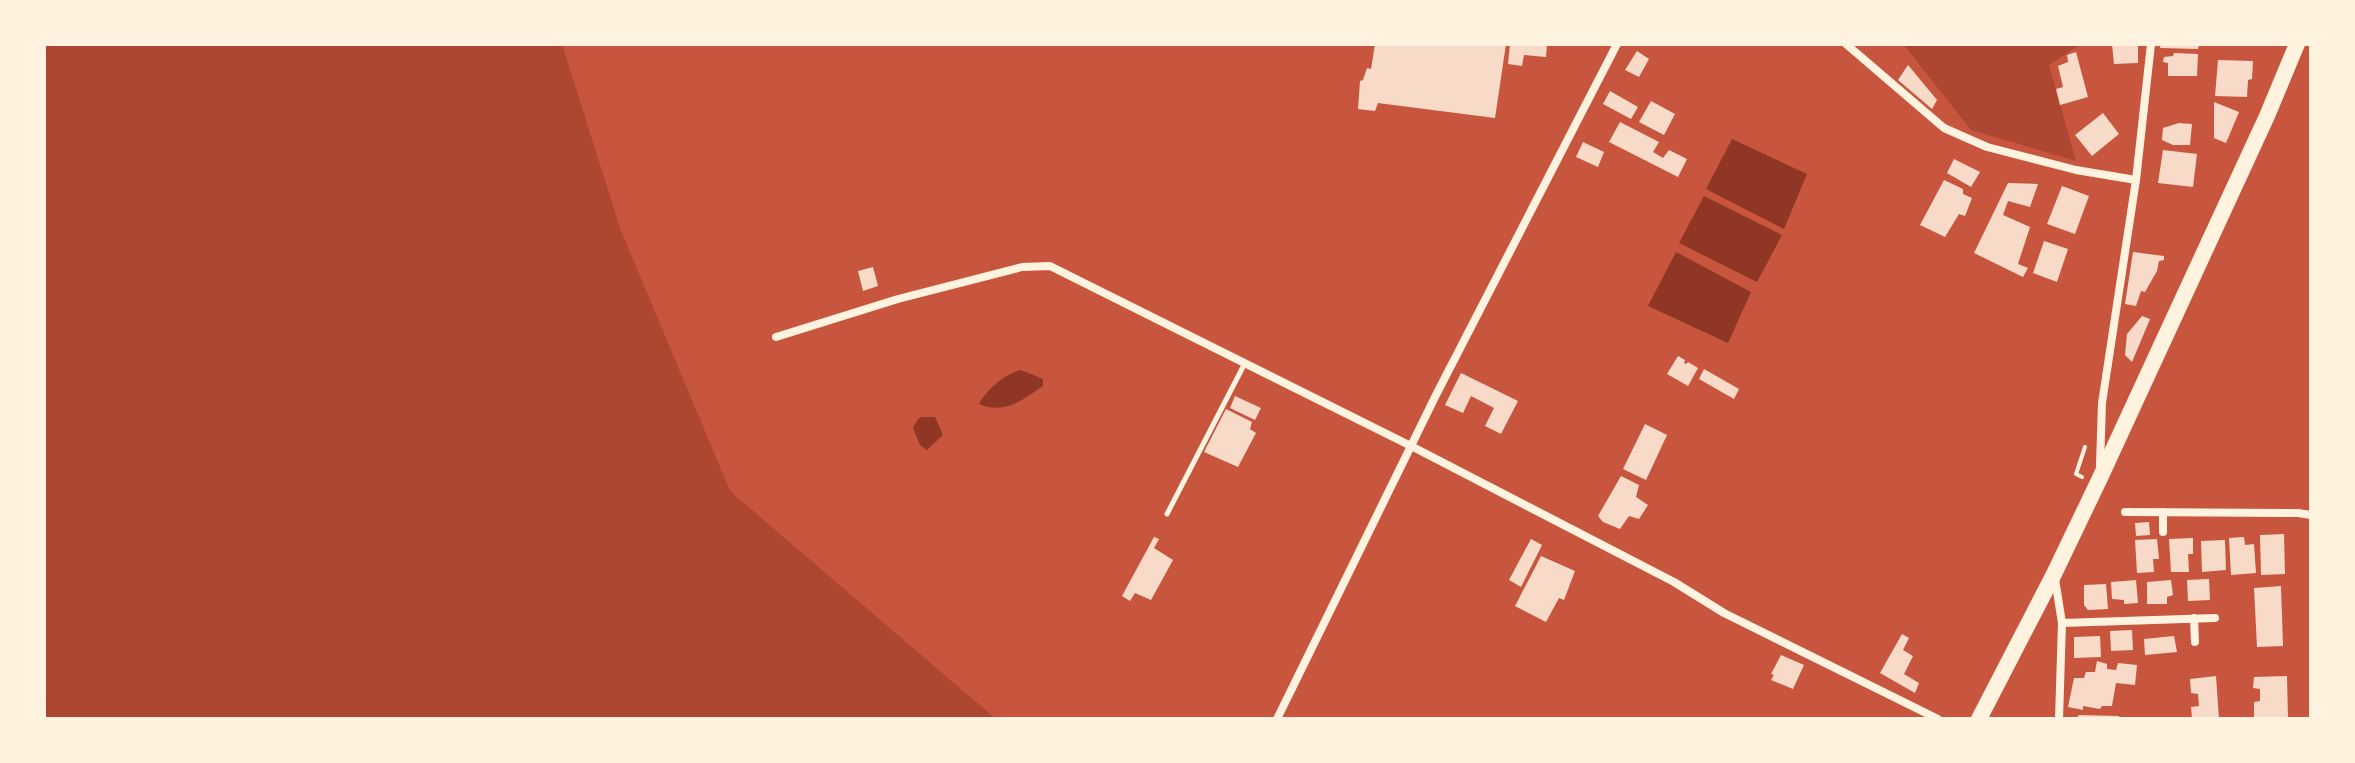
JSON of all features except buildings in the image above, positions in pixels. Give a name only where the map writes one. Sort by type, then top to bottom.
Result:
[{"type":"highway","points":[[1979,719],[2100,478],[2267,116],[2297,44]]},
{"type":"street","points":[[1277,719],[1436,395],[1617,44]]},
{"type":"street","points":[[1846,44],[1944,128],[1987,147],[2076,170],[2136,180]]},
{"type":"street","points":[[2100,478],[2102,403],[2136,180],[2151,44]]},
{"type":"street","points":[[776,337],[912,295],[1022,267],[1050,266],[1413,447],[1674,582],[1724,613],[1938,719]]},
{"type":"street","points":[[2125,512],[2311,515]]},
{"type":"street","points":[[2163,512],[2163,532]]},
{"type":"street","points":[[2054,574],[2062,623],[2059,719]]},
{"type":"street","points":[[2194,618],[2195,642]]},
{"type":"street","points":[[2062,623],[2215,618]]},
{"type":"lane","points":[[1167,514],[1245,363]]},
{"type":"path","points":[[2076,474],[2088,438]]},
{"type":"shaded area","points":[[44,44],[562,44],[620,228],[730,491],[996,719],[44,719]]},
{"type":"shaded area","points":[[1903,44],[2081,44],[2049,65],[2076,161],[1971,130]]},
{"type":"shaded area","points":[[1732,139],[1807,174],[1784,229],[1706,189]]},
{"type":"shaded area","points":[[1704,196],[1782,235],[1757,282],[1679,243]]},
{"type":"shaded area","points":[[1676,252],[1751,292],[1728,343],[1648,306]]},
{"type":"shaded area","points":[[1021,370],[1043,379],[1043,386],[1005,407],[979,404],[997,383]]},
{"type":"shaded area","points":[[921,417],[935,417],[943,435],[927,450],[920,445],[913,428]]}]
